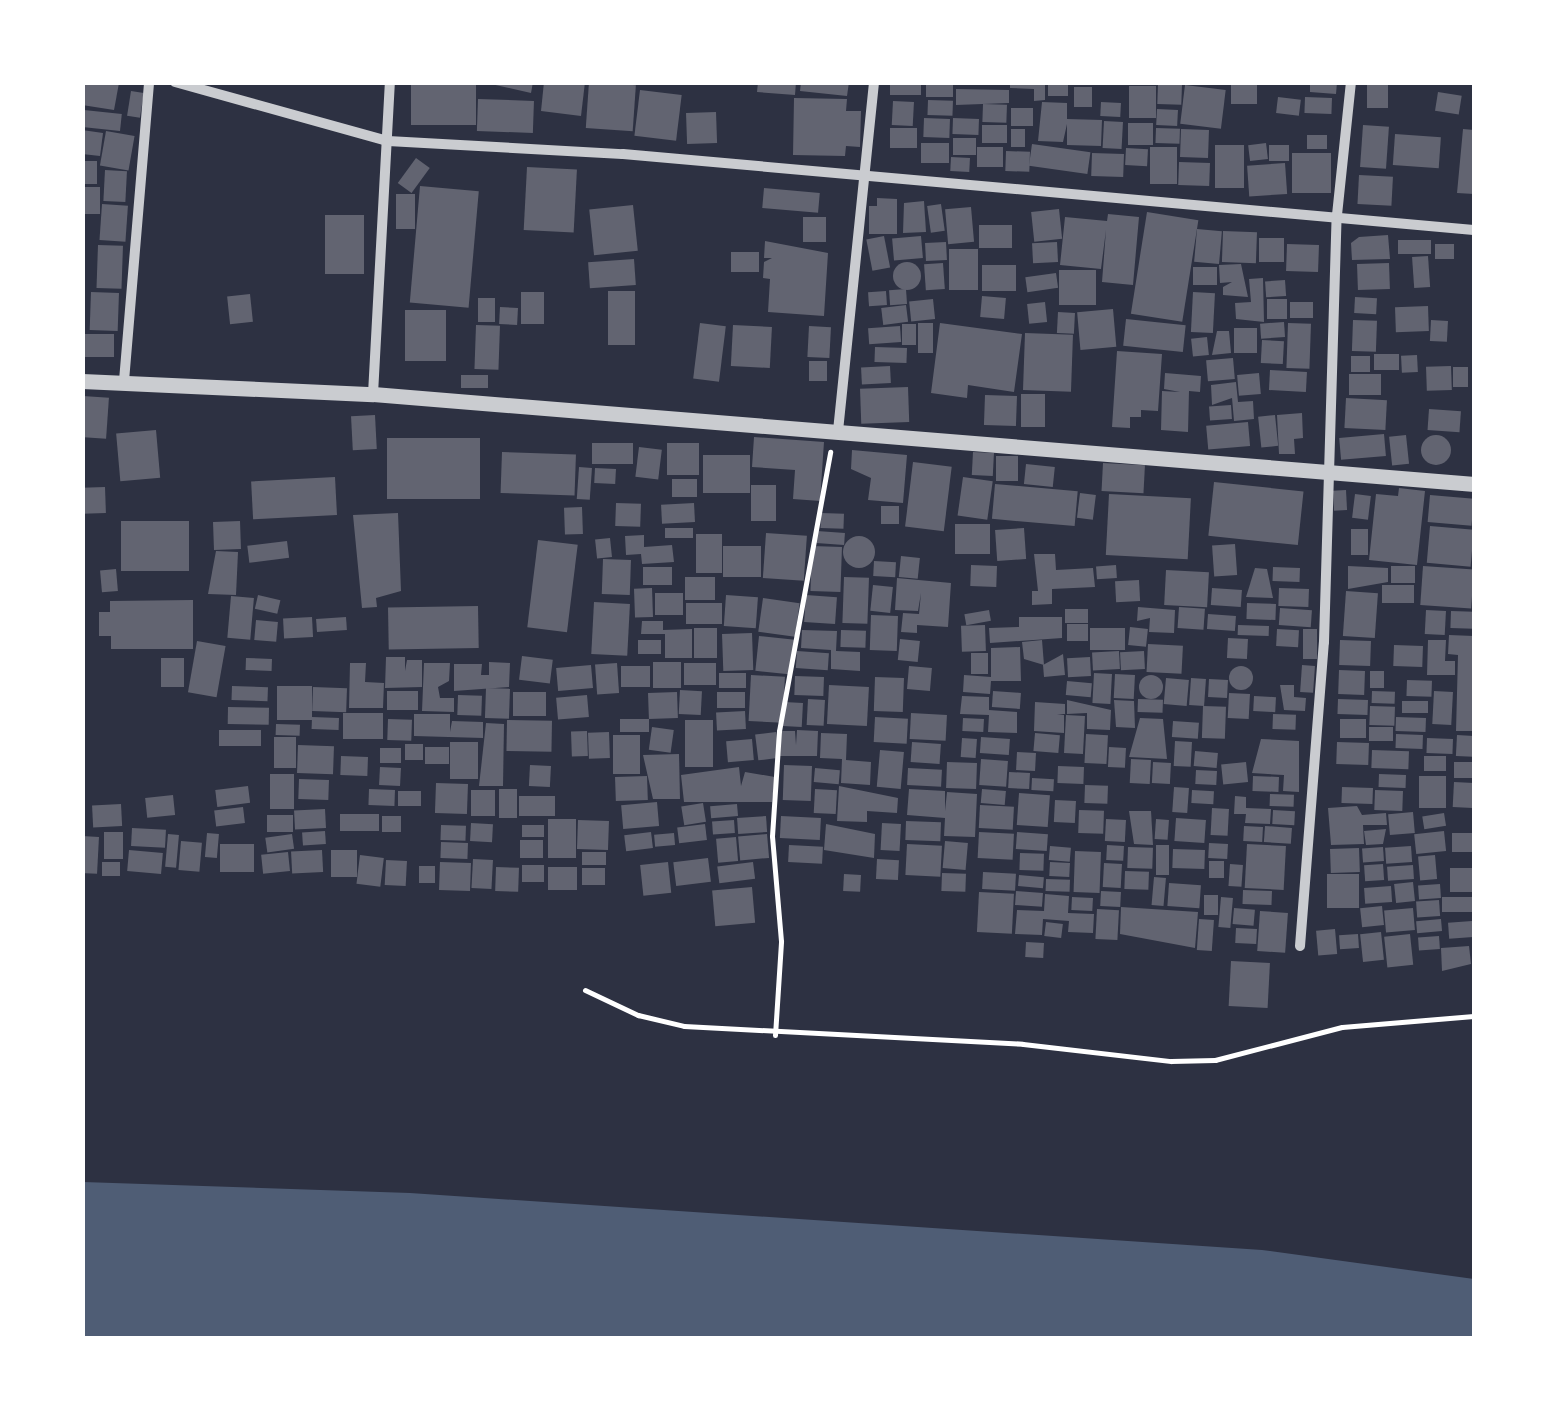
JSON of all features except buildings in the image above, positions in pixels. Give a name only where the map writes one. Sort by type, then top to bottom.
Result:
[{"type":"street","points":[[124,381],[149,82]]},
{"type":"street","points":[[175,82],[388,141],[624,154],[865,180],[1337,215],[1474,230]]},
{"type":"street","points":[[374,394],[390,82]]},
{"type":"street","points":[[838,430],[874,82]]},
{"type":"street","points":[[1300,946],[1324,642],[1326,472],[1337,215],[1352,82]]},
{"type":"street","points":[[82,381],[374,394],[1474,484]]},
{"type":"path","points":[[775,1035],[781,941],[772,836],[779,731],[808,552],[838,430]]},
{"type":"path","points":[[585,990],[638,1015],[684,1026],[775,1035],[1023,1044],[1200,1060],[1342,1027],[1474,1016]]},
{"type":"water","points":[[83,1182],[410,1193],[1262,1250],[1474,1279],[1474,1338],[83,1338]]}]
